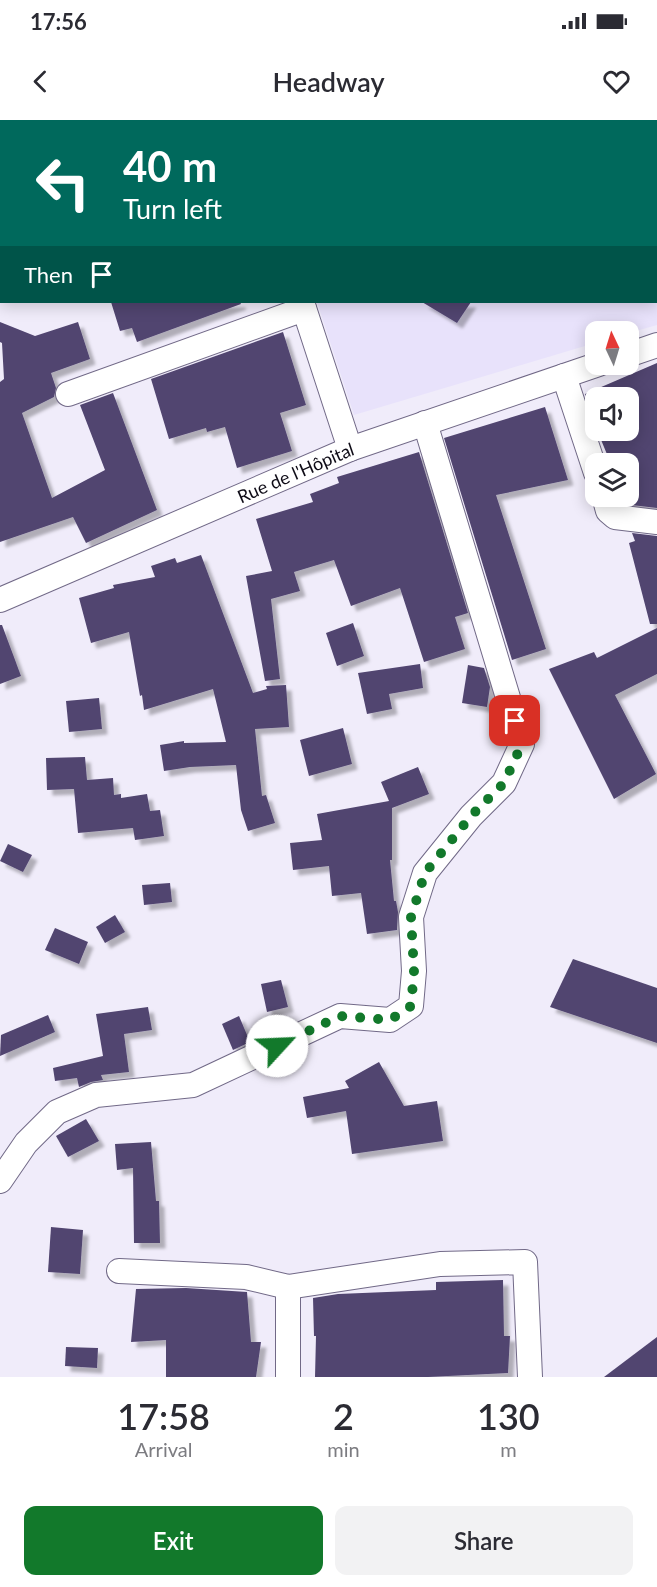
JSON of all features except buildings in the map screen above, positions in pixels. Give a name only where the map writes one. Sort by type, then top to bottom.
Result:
[{"type":"street","points":[[68,394],[303,305],[350,449]]},
{"type":"street","points":[[639,351],[657,345]]},
{"type":"street","name":"Rue de l'Hôpital","points":[[0,600],[350,449],[585,369]]},
{"type":"street","points":[[564,376],[589,453]]},
{"type":"street","points":[[0,1181],[26,1143],[57,1112],[96,1095],[193,1085],[340,1016],[390,1020],[411,1006],[414,971],[411,917],[425,873],[471,816],[504,783],[522,744],[425,423]]},
{"type":"street","points":[[608,507],[615,517],[657,522]]},
{"type":"street","points":[[119,1271],[246,1277],[288,1287],[440,1264],[525,1262],[530,1377]]},
{"type":"street","points":[[288,1287],[288,1377]]},
{"type":"shaded area","points":[[317,303],[657,303],[657,325],[639,330],[639,321],[585,321],[585,346],[354,415]]},
{"type":"route","points":[[277,1046],[340,1016],[390,1020],[411,1006],[414,971],[411,917],[425,873],[471,816],[504,783],[522,744],[515,721]]}]
